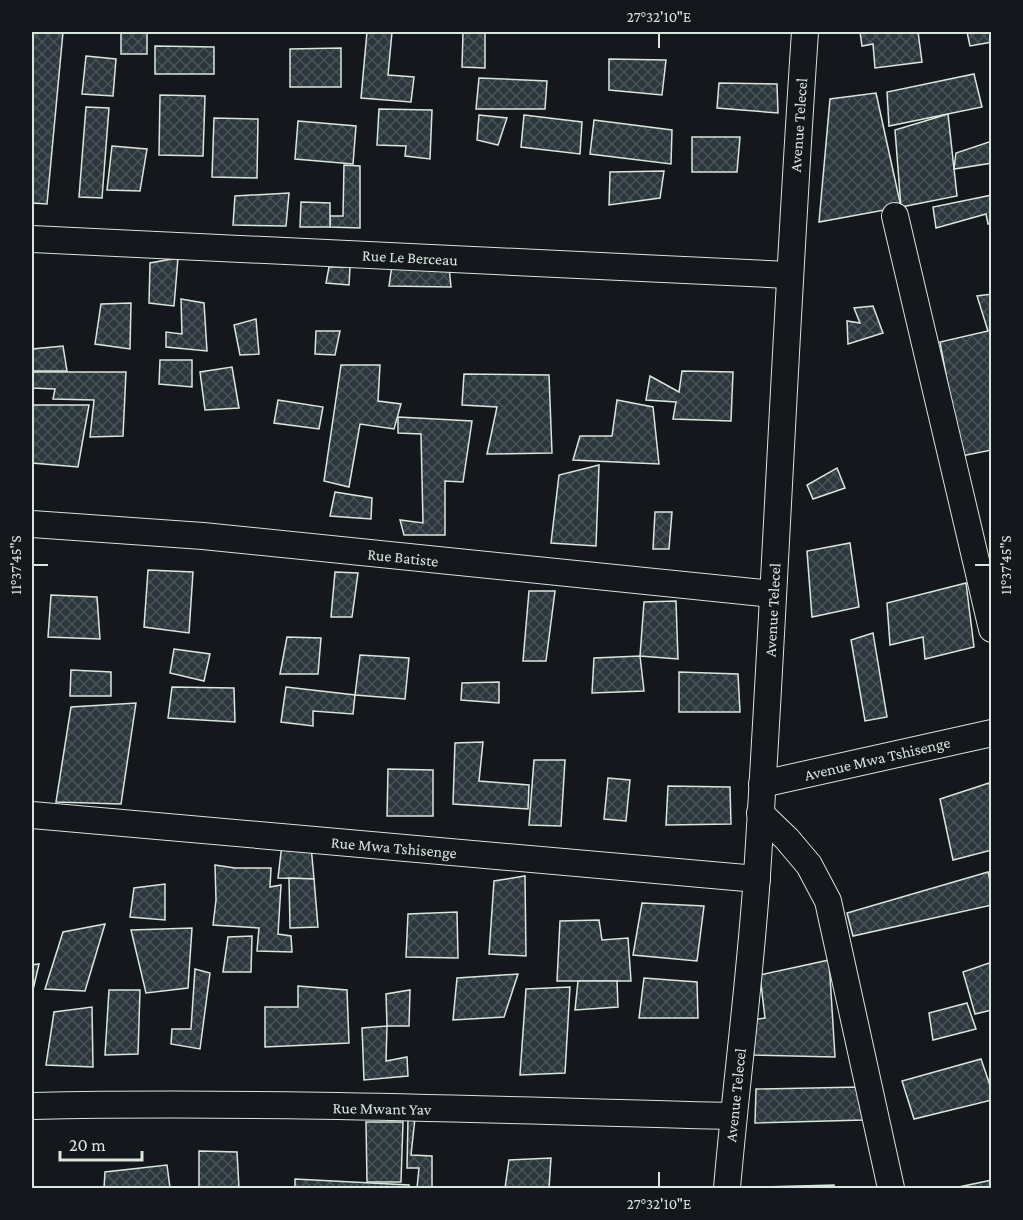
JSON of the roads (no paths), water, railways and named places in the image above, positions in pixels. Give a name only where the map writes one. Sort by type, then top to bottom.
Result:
[{"type":"street","name":"Avenue Telecel","points":[[727,1188],[757,879],[785,386],[789,275],[805,32]]},
{"type":"street","points":[[895,216],[992,629]]},
{"type":"street","name":"Rue Le Berceau","points":[[32,239],[789,275]]},
{"type":"street","name":"Rue Batiste","points":[[32,524],[203,536],[773,594]]},
{"type":"street","name":"Avenue Mwa Tshisenge","points":[[762,784],[992,733]]},
{"type":"street","points":[[760,813],[810,865],[828,901],[891,1188]]},
{"type":"street","name":"Rue Mwa Tshisenge","points":[[32,815],[757,879]]},
{"type":"street","name":"Rue Mwant Yav","points":[[32,1106],[171,1104],[733,1116]]}]
